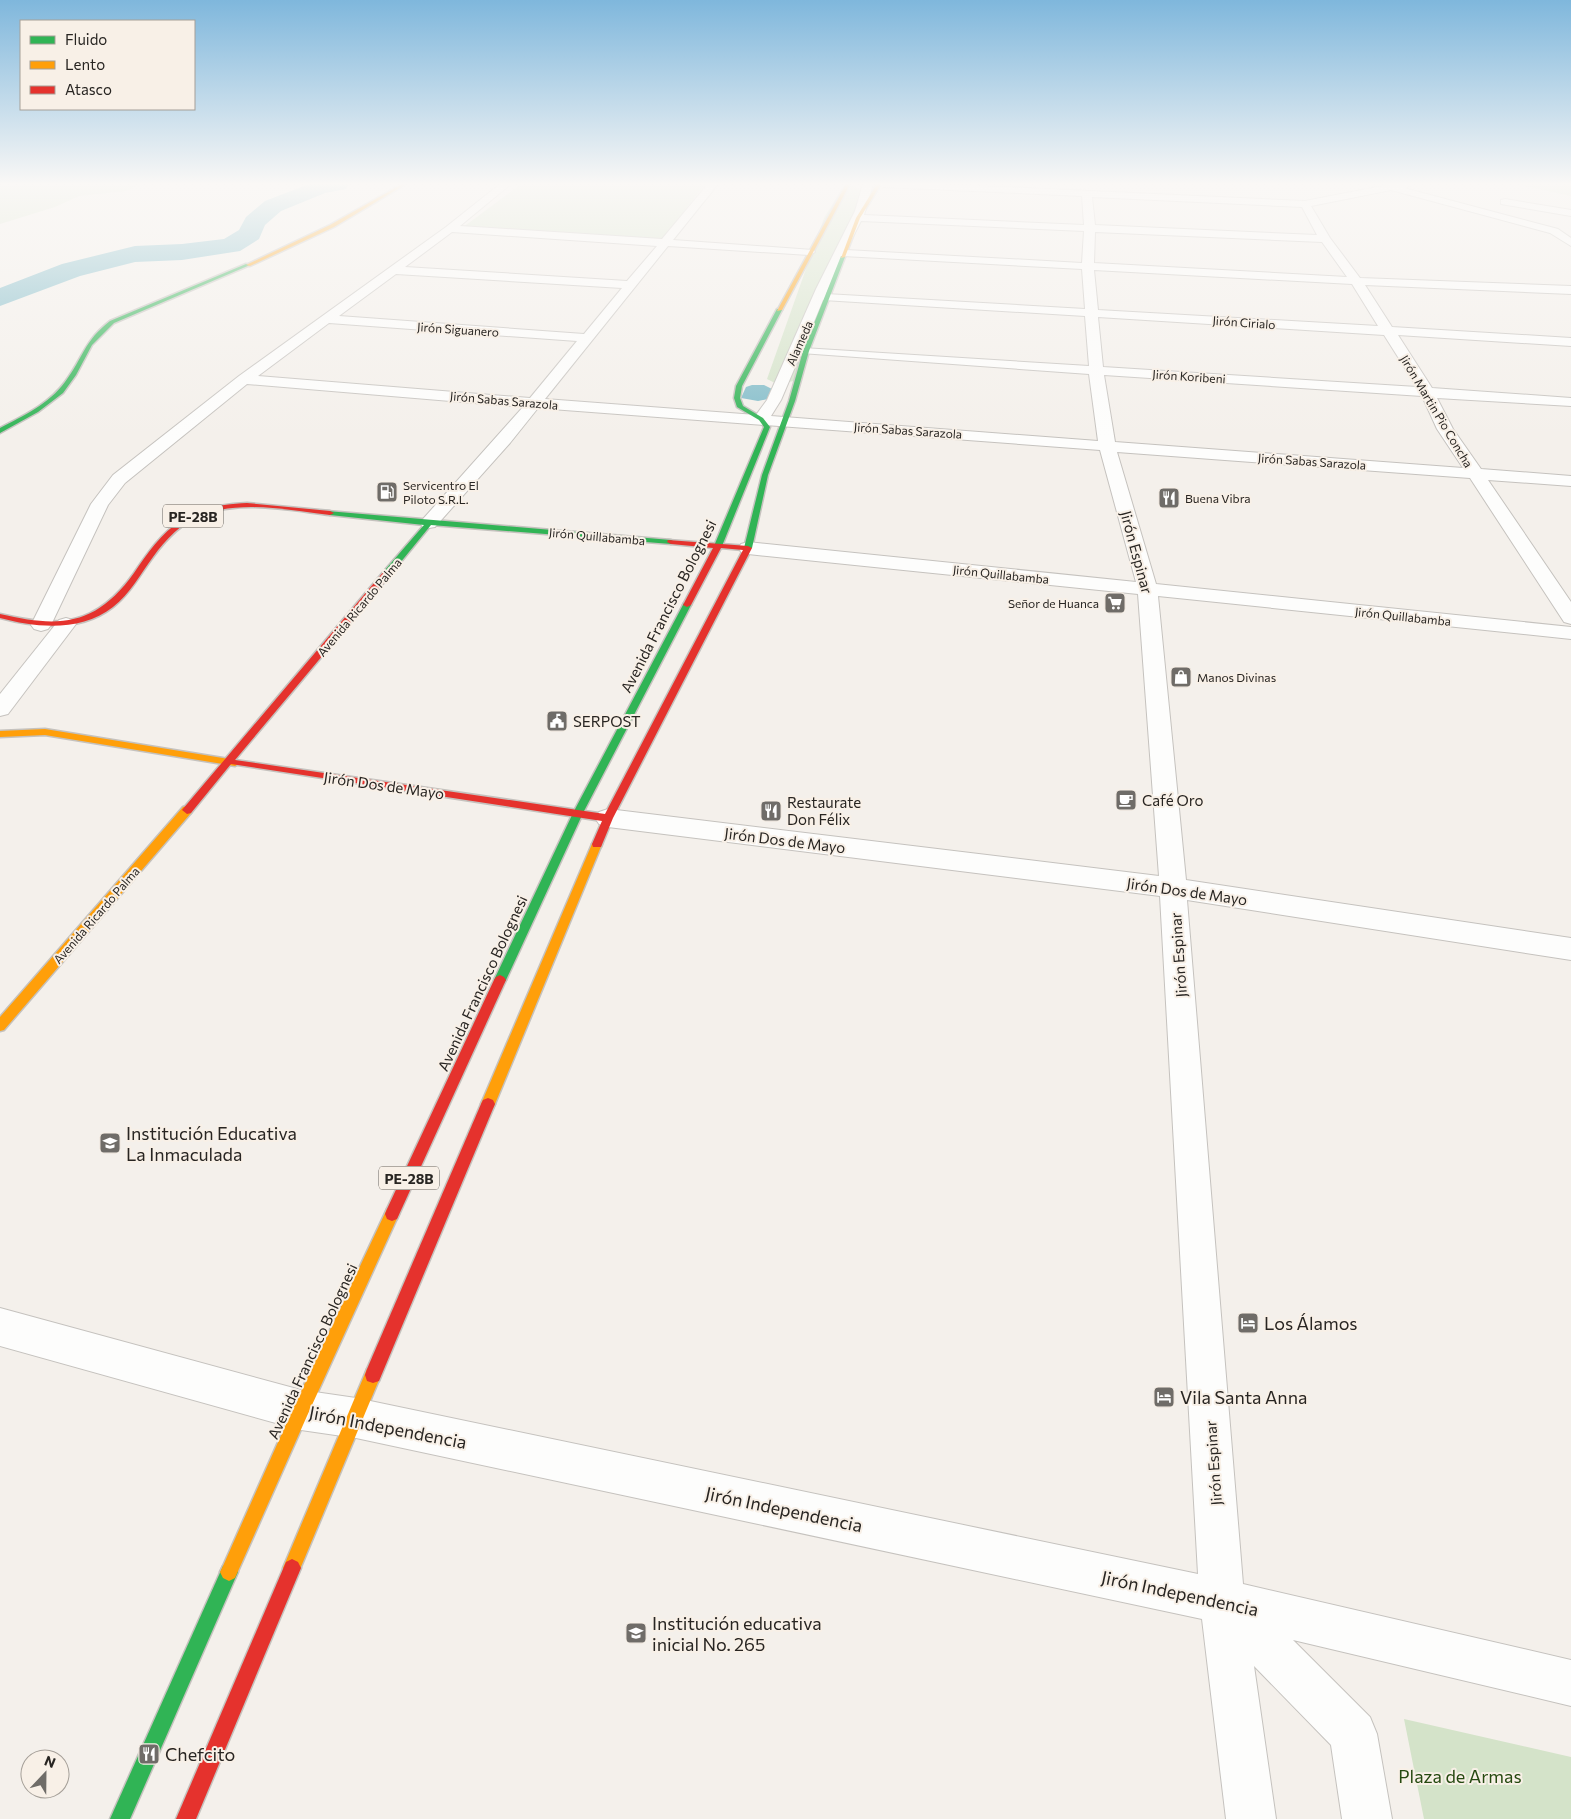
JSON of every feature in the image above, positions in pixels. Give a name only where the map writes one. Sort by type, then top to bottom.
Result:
[{"type":"main road","points":[[0,431],[54,399],[72,378],[87,343],[100,329],[136,311],[237,269]]},
{"type":"main road","points":[[761,419],[740,407],[737,398],[740,386],[800,269]]},
{"type":"main road","points":[[748,548],[765,475],[785,420],[806,351],[839,269]]},
{"type":"main road","name":"Avenida Francisco Bolognesi","points":[[120,1819],[301,1410],[578,813],[718,546],[767,427],[761,419]]},
{"type":"main road","name":"PE-28B","points":[[0,616],[29,624],[41,625],[66,624],[88,618],[116,601],[170,532],[181,523],[206,510],[253,505],[430,523]]},
{"type":"main road","name":"Jirón Quillabamba","points":[[430,523],[748,548]]},
{"type":"main road","name":"Avenida Ricardo Palma","points":[[0,1026],[229,762],[430,523]]},
{"type":"main road","name":"PE-28B","points":[[186,1819],[608,818],[748,548]]},
{"type":"main road","name":"Jirón Dos de Mayo","points":[[0,734],[45,732],[229,762],[608,818]]},
{"type":"street","name":"Avenida Ricardo Palma","points":[[430,523],[504,440],[643,269]]},
{"type":"street","name":"Alameda","points":[[761,419],[774,400],[832,269]]},
{"type":"street","name":"Jirón Espinar","points":[[1088,269],[1096,370],[1107,445],[1148,590],[1173,888],[1222,1602],[1251,1819]]},
{"type":"street","points":[[1140,269],[1356,281],[1571,290]]},
{"type":"street","name":"Jirón Martin Pio Concha","points":[[1347,269],[1427,392],[1445,429],[1571,618]]},
{"type":"street","points":[[41,625],[100,504],[118,479],[244,379],[329,319],[392,270],[631,285]]},
{"type":"street","name":"Jirón Cirialo","points":[[828,297],[1571,342]]},
{"type":"street","name":"Jirón Siguanero","points":[[329,319],[586,338]]},
{"type":"street","name":"Jirón Koribeni","points":[[806,351],[1571,402]]},
{"type":"street","name":"Jirón Sabas Sarazola","points":[[244,379],[533,403],[785,420],[1571,481]]},
{"type":"street","name":"Jirón Quillabamba","points":[[748,548],[1571,633]]},
{"type":"street","points":[[0,709],[66,624]]},
{"type":"street","name":"Jirón Dos de Mayo","points":[[608,818],[1173,888],[1571,949]]},
{"type":"street","name":"Jirón Independencia","points":[[0,1327],[301,1410],[356,1418],[1222,1602],[1571,1683]]},
{"type":"street","points":[[1222,1602],[1353,1734],[1367,1819]]},
{"type":"green space","points":[[806,269],[838,269],[794,381],[777,384],[767,379]]},
{"type":"green space","name":"Plaza de Armas","points":[[1404,1719],[1571,1757],[1571,1819],[1424,1819]]},
{"type":"water","points":[[764,385],[772,389],[768,399],[758,401],[741,398],[746,387]]},
{"type":"waterway","points":[[0,298],[75,269]]},
{"type":"traffic: fast","points":[[0,431],[53,399],[67,384],[95,337],[112,322],[239,269]]},
{"type":"traffic: fast","points":[[748,548],[765,475],[792,401],[806,351],[838,269]]},
{"type":"traffic: fast","points":[[718,546],[767,427],[761,419],[740,407],[737,398],[739,386],[779,310]]},
{"type":"traffic: fast","points":[[330,513],[429,523],[671,542]]},
{"type":"traffic: fast","points":[[388,572],[429,523]]},
{"type":"traffic: fast","points":[[500,980],[578,813],[687,605]]},
{"type":"traffic: fast","points":[[120,1819],[229,1572]]},
{"type":"traffic: slow","points":[[779,310],[802,269]]},
{"type":"traffic: slow","points":[[0,734],[45,732],[235,763]]},
{"type":"traffic: slow","points":[[0,1026],[187,810]]},
{"type":"traffic: slow","points":[[488,1104],[597,844]]},
{"type":"traffic: slow","points":[[229,1572],[301,1410],[392,1214]]},
{"type":"traffic: slow","points":[[292,1568],[373,1375]]},
{"type":"traffic: jam","points":[[0,616],[32,623],[49,624],[82,620],[97,614],[111,605],[123,593],[156,548],[174,529],[198,514],[214,509],[247,505],[330,513]]},
{"type":"traffic: jam","points":[[597,844],[608,818],[748,548],[671,542]]},
{"type":"traffic: jam","points":[[687,605],[718,546]]},
{"type":"traffic: jam","points":[[187,810],[388,572]]},
{"type":"traffic: jam","points":[[235,763],[608,818]]},
{"type":"traffic: jam","points":[[392,1214],[500,980]]},
{"type":"traffic: jam","points":[[373,1375],[488,1104]]},
{"type":"traffic: jam","points":[[186,1819],[292,1568]]},
{"type":"place","name":"Servicentro El Piloto S.R.L.","points":[[387,492]]},
{"type":"place","name":"Buena Vibra","points":[[1169,498]]},
{"type":"place","name":"Señor de Huanca","points":[[1115,603]]},
{"type":"place","name":"Manos Divinas","points":[[1181,677]]},
{"type":"place","name":"SERPOST","points":[[557,721]]},
{"type":"place","name":"Café Oro","points":[[1126,800]]},
{"type":"place","name":"Restaurate Don Félix","points":[[771,811]]},
{"type":"place","name":"Institución Educativa La Inmaculada","points":[[110,1143]]},
{"type":"place","name":"Los Álamos","points":[[1248,1323]]},
{"type":"place","name":"Vila Santa Anna","points":[[1164,1397]]},
{"type":"place","name":"Institución educativa inicial No. 265","points":[[636,1633]]},
{"type":"place","name":"Chefcito","points":[[149,1754]]}]
